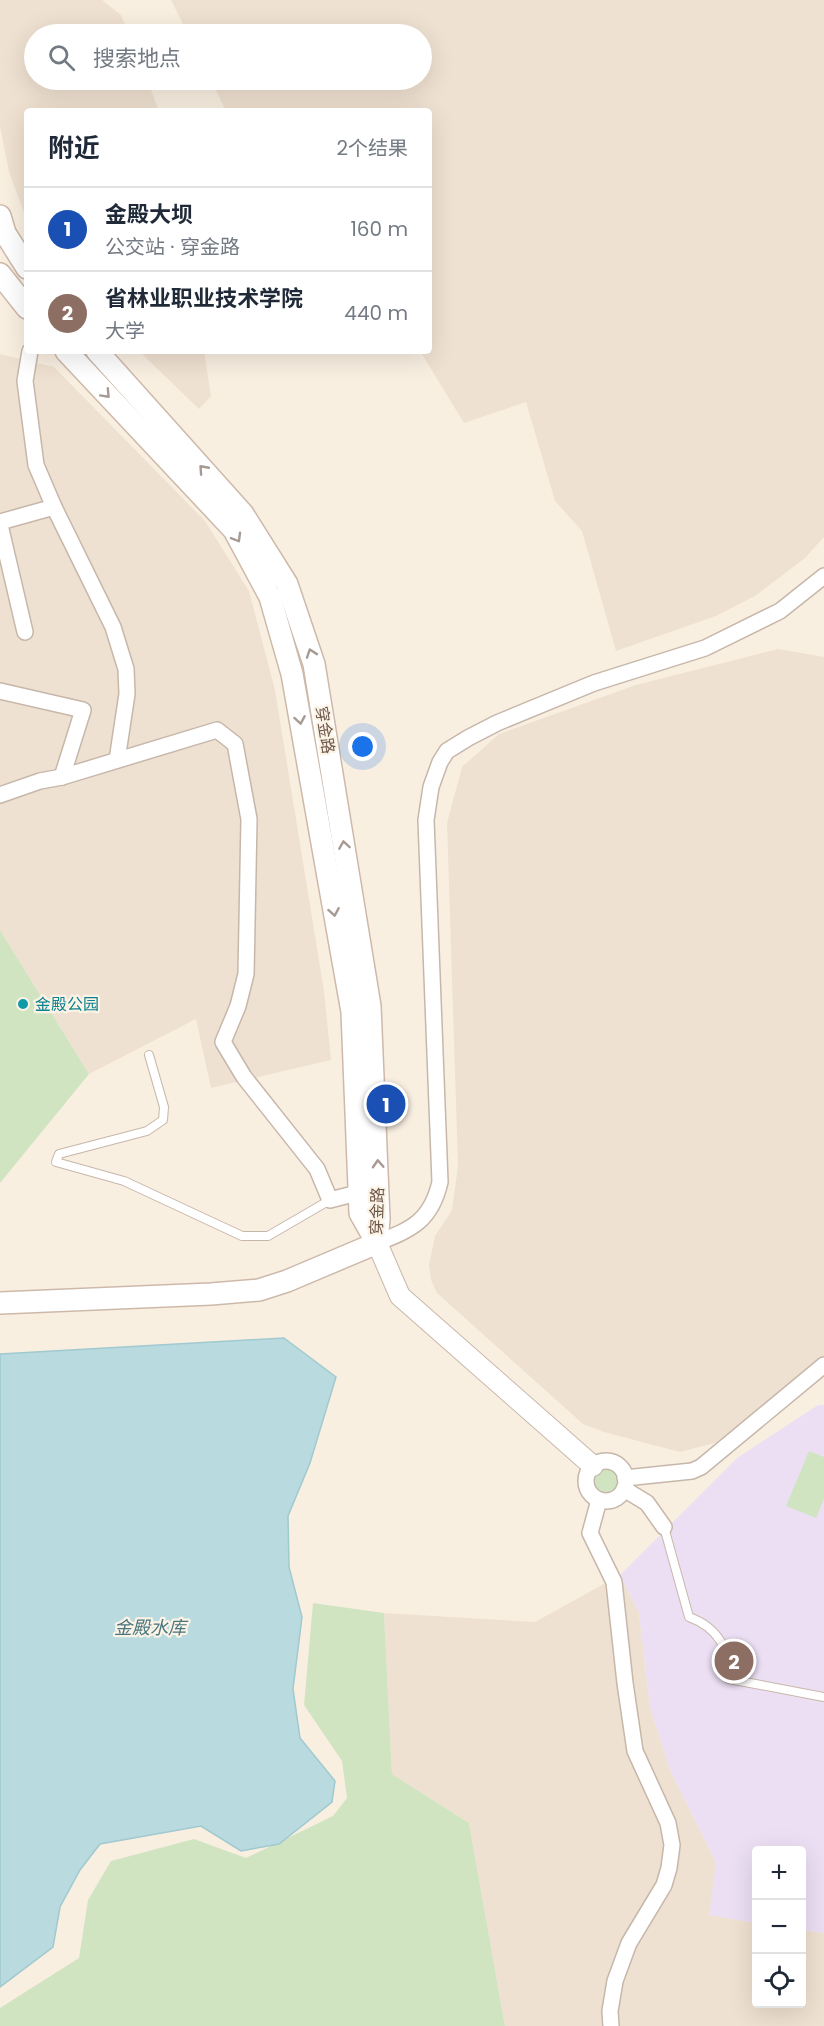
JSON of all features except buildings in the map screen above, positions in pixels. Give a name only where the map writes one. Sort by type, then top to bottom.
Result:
[{"type":"main road","points":[[0,216],[5,233],[24,263]]},
{"type":"main road","points":[[0,274],[24,304]]},
{"type":"main road","name":"穿金路","points":[[69,354],[234,530],[270,597],[292,674],[352,1012],[361,1192],[360,1213],[377,1243]]},
{"type":"main road","name":"穿金路","points":[[100,354],[243,514],[287,584],[314,664],[370,1006],[379,1199],[377,1243]]},
{"type":"main road","points":[[0,1303],[259,1290],[287,1281],[377,1243]]},
{"type":"street","points":[[30,354],[26,381],[36,465],[113,627],[126,669],[127,694],[117,760]]},
{"type":"street","points":[[25,632],[0,523],[54,507]]},
{"type":"street","points":[[593,1466],[400,1296],[377,1243],[400,1234],[420,1222],[436,1200],[440,1182],[426,819],[431,787],[440,762],[447,751],[468,738],[497,723],[594,683],[705,648],[780,611],[824,576]]},
{"type":"street","points":[[0,691],[83,710],[62,777]]},
{"type":"street","points":[[0,795],[40,781],[62,777],[217,730],[235,744],[249,819],[246,974],[238,1006],[224,1042],[244,1077],[317,1169],[330,1200],[361,1192]]},
{"type":"street","points":[[664,1527],[646,1503],[625,1483],[621,1469],[610,1462],[593,1466],[587,1474],[586,1481],[590,1494],[598,1500],[608,1501],[615,1499],[625,1483],[692,1471],[701,1467],[824,1365]]},
{"type":"street","points":[[598,1500],[590,1533],[614,1582],[625,1683],[636,1750],[668,1824],[672,1845],[664,1885],[629,1944],[615,1980],[610,2011],[611,2026]]},
{"type":"lane","points":[[149,1055],[164,1107],[163,1120],[147,1131],[59,1154],[56,1162],[124,1181],[242,1236],[268,1236],[330,1200]]},
{"type":"lane","points":[[664,1527],[689,1617],[707,1626],[721,1640],[729,1659],[729,1679],[824,1697]]},
{"type":"shaded area","points":[[0,0],[102,0],[121,15],[125,24],[24,24],[24,90],[151,90],[158,108],[24,108],[24,213],[9,172],[0,127]]},
{"type":"shaded area","points":[[171,0],[824,0],[824,537],[805,558],[755,596],[716,616],[616,651],[582,531],[555,501],[526,402],[464,423],[422,354],[432,354],[432,108],[225,108],[216,90],[432,90],[432,24],[183,24]]},
{"type":"shaded area","points":[[0,354],[54,367],[205,521],[249,591],[275,690],[324,991],[331,1060],[211,1088],[196,1019],[89,1074],[0,930]]},
{"type":"shaded area","points":[[142,354],[204,354],[211,396],[199,409]]},
{"type":"shaded area","points":[[778,649],[824,657],[824,1357],[715,1443],[680,1452],[604,1432],[583,1424],[437,1293],[431,1280],[429,1265],[435,1236],[452,1210],[458,1166],[447,823],[462,767],[499,734],[636,685]]},
{"type":"shaded area","points":[[818,1405],[824,1405],[824,1933],[806,1931],[806,1846],[752,1846],[752,1922],[709,1915],[716,1863],[671,1772],[650,1708],[639,1613],[620,1575],[737,1458]]},
{"type":"shaded area","points":[[620,1575],[639,1613],[650,1708],[671,1772],[716,1863],[710,1915],[752,1922],[752,2008],[806,2008],[806,1931],[824,1933],[824,2026],[505,2026],[469,1823],[392,1774],[384,1613],[535,1622]]},
{"type":"green space","name":"金殿公园","points":[[0,930],[89,1074],[0,1183]]},
{"type":"green space","points":[[809,1451],[824,1457],[824,1499],[816,1518],[786,1506]]},
{"type":"green space","points":[[605,1468],[614,1472],[618,1481],[614,1490],[605,1494],[596,1490],[592,1481],[596,1472]]},
{"type":"green space","points":[[313,1603],[384,1613],[392,1774],[469,1823],[505,2026],[0,2026],[0,2008],[79,1958],[88,1900],[111,1861],[194,1839],[246,1858],[333,1816],[347,1798],[342,1761],[304,1705]]},
{"type":"water","name":"金殿水库","points":[[284,1338],[336,1377],[310,1463],[288,1516],[289,1567],[302,1617],[293,1689],[300,1738],[335,1781],[332,1802],[279,1844],[241,1851],[201,1826],[100,1844],[80,1870],[60,1907],[53,1947],[0,1987],[0,1354]]},
{"type":"place","name":"金殿公园","points":[[23,1004]]},
{"type":"place","name":"金殿大坝","points":[[386,1104]]},
{"type":"place","name":"省林业职业技术学院","points":[[734,1661]]}]
